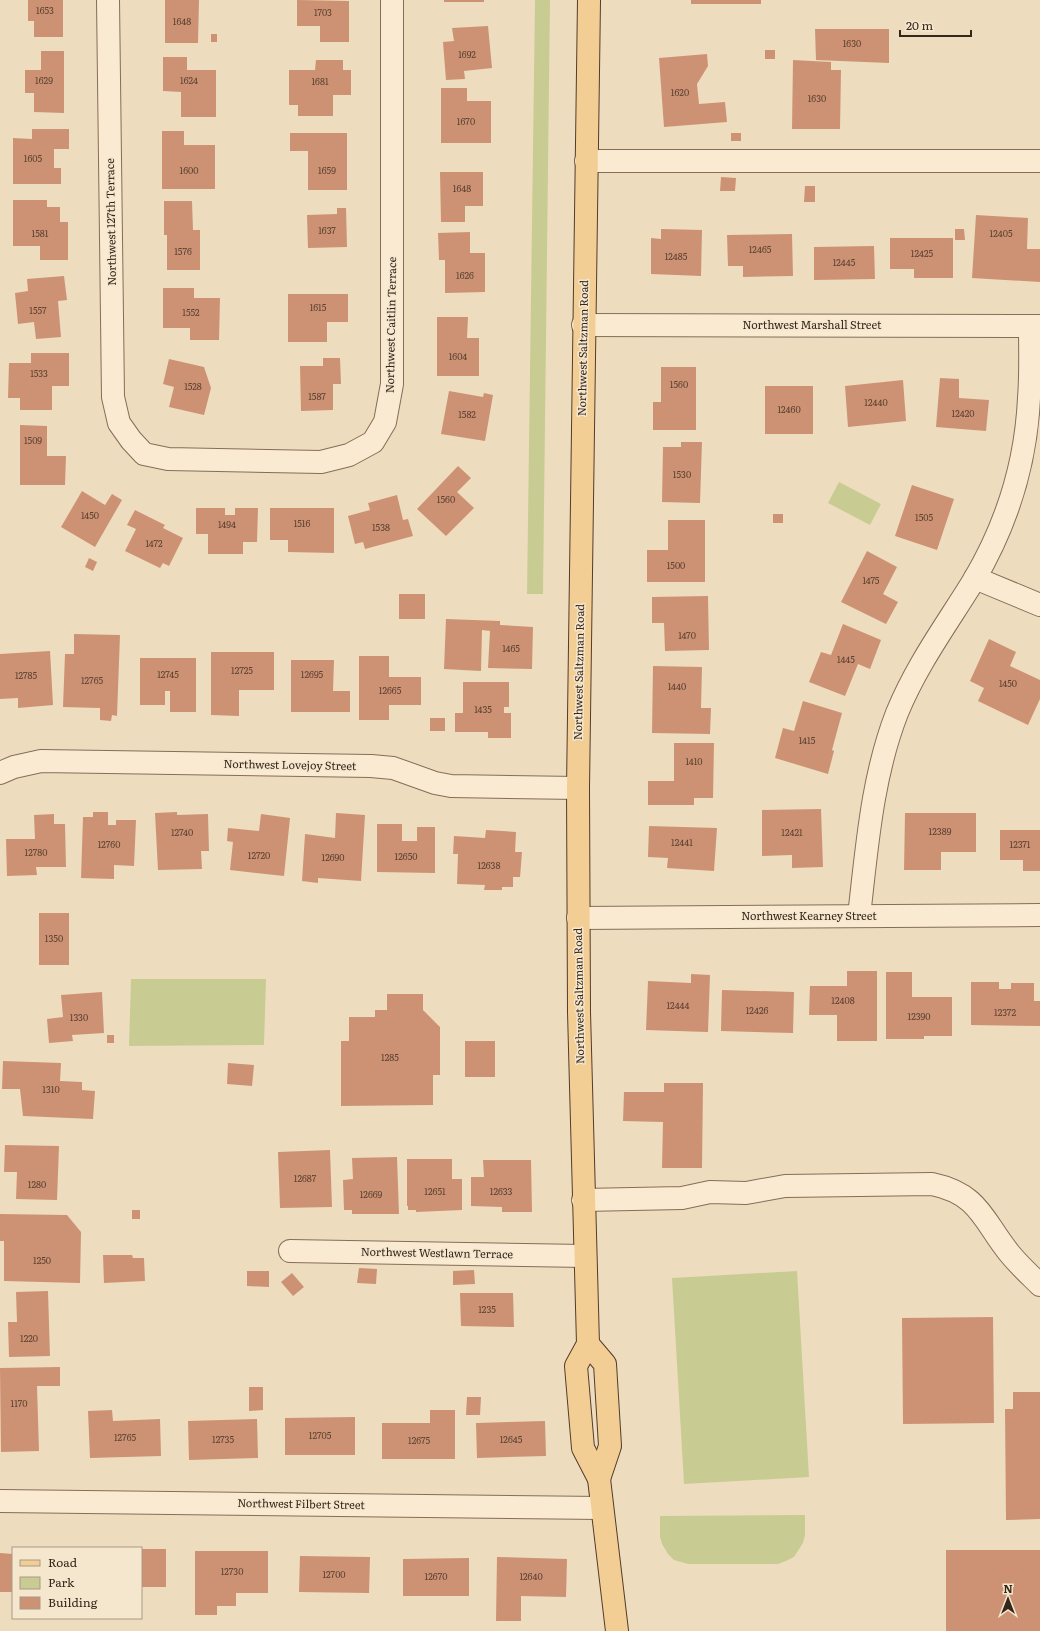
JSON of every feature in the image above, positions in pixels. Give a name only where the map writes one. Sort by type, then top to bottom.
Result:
[{"type":"main road","name":"Northwest Saltzman Road","points":[[589,0],[583,325],[578,788],[578,918],[583,1200],[588,1344],[576,1366],[583,1448],[599,1479],[617,1631]]},
{"type":"street","name":"Northwest 127th Terrace","points":[[108,0],[113,397],[119,423],[131,440]]},
{"type":"street","name":"Northwest Caitlin Terrace","points":[[131,440],[144,454],[168,459],[321,462],[349,454],[373,442],[385,422],[392,384],[392,0]]},
{"type":"street","points":[[586,161],[1040,161]]},
{"type":"street","name":"Northwest Marshall Street","points":[[583,325],[1035,326]]},
{"type":"street","points":[[859,916],[874,790],[884,752],[897,714],[909,684],[926,654],[975,578],[1001,527],[1017,482],[1030,398],[1035,326]]},
{"type":"street","points":[[975,578],[1040,605]]},
{"type":"street","name":"Northwest Lovejoy Street","points":[[0,773],[14,767],[41,762],[372,766],[393,768],[435,783],[451,786],[578,788]]},
{"type":"street","name":"Northwest Kearney Street","points":[[578,918],[1040,915]]},
{"type":"street","points":[[583,1200],[682,1198],[710,1192],[746,1193],[785,1186],[932,1184],[945,1186],[960,1192],[972,1202],[1010,1254],[1040,1285]]},
{"type":"street","name":"Northwest Westlawn Terrace","points":[[290,1251],[585,1256]]},
{"type":"street","name":"Northwest Filbert Street","points":[[0,1501],[602,1508]]},
{"type":"green space","points":[[535,0],[550,0],[543,594],[527,594]]},
{"type":"green space","points":[[839,482],[881,504],[870,525],[828,503]]},
{"type":"green space","points":[[131,979],[266,979],[264,1045],[129,1046]]},
{"type":"green space","points":[[797,1271],[809,1477],[684,1484],[672,1278]]},
{"type":"green space","points":[[805,1515],[805,1535],[803,1543],[794,1557],[778,1564],[688,1564],[674,1560],[668,1554],[660,1537],[660,1516]]},
{"type":"building","points":[[28,0],[63,0],[63,37],[34,37],[34,21],[28,21]]},
{"type":"building","points":[[165,0],[199,0],[198,43],[165,43]]},
{"type":"building","points":[[297,0],[349,1],[349,42],[320,42],[320,26],[297,26]]},
{"type":"building","points":[[444,0],[484,0],[484,2],[444,2]]},
{"type":"building","points":[[691,0],[761,0],[761,4],[691,4]]},
{"type":"building","points":[[488,26],[492,68],[464,71],[465,79],[446,80],[443,42],[454,41],[452,28]]},
{"type":"building","points":[[815,29],[889,29],[889,63],[816,60]]},
{"type":"building","points":[[211,34],[217,34],[217,42],[211,42]]},
{"type":"building","points":[[765,50],[775,50],[775,59],[765,59]]},
{"type":"building","points":[[41,51],[64,51],[64,113],[34,112],[34,93],[25,93],[25,70],[41,70]]},
{"type":"building","points":[[707,54],[708,66],[697,84],[699,104],[725,102],[727,122],[664,127],[659,58]]},
{"type":"building","points":[[163,57],[187,57],[187,70],[216,70],[216,117],[181,117],[181,92],[163,91]]},
{"type":"building","points":[[316,60],[343,60],[343,70],[351,70],[351,95],[333,95],[333,116],[298,116],[298,105],[289,105],[289,70],[315,70]]},
{"type":"building","points":[[793,60],[831,62],[831,70],[841,70],[840,129],[792,129]]},
{"type":"building","points":[[441,88],[467,88],[467,101],[491,101],[491,143],[441,143]]},
{"type":"building","points":[[32,129],[69,129],[69,149],[54,149],[54,168],[61,168],[61,184],[13,184],[13,138],[32,139]]},
{"type":"building","points":[[162,131],[184,131],[184,145],[215,145],[215,189],[162,189]]},
{"type":"building","points":[[290,133],[347,133],[347,190],[308,190],[308,151],[290,151]]},
{"type":"building","points":[[731,133],[741,133],[741,141],[731,141]]},
{"type":"building","points":[[440,172],[483,172],[483,206],[465,206],[465,222],[441,222]]},
{"type":"building","points":[[721,177],[736,178],[735,191],[720,191]]},
{"type":"building","points":[[805,186],[815,186],[815,202],[804,202]]},
{"type":"building","points":[[13,200],[47,200],[47,207],[60,207],[60,222],[68,222],[68,260],[40,260],[40,246],[13,246]]},
{"type":"building","points":[[164,201],[192,201],[193,230],[200,230],[200,270],[167,270],[167,235],[164,235]]},
{"type":"building","points":[[337,208],[346,208],[347,247],[308,248],[307,215],[337,214]]},
{"type":"building","points":[[976,215],[1028,218],[1027,249],[1040,249],[1040,282],[972,278]]},
{"type":"building","points":[[661,229],[702,230],[701,276],[651,274],[651,238],[661,239]]},
{"type":"building","points":[[955,229],[964,229],[965,240],[955,240]]},
{"type":"building","points":[[470,232],[470,253],[485,253],[485,292],[445,293],[445,260],[439,260],[438,233]]},
{"type":"building","points":[[792,234],[793,276],[743,277],[743,266],[728,266],[727,235]]},
{"type":"building","points":[[890,238],[953,238],[953,278],[914,278],[914,269],[890,269]]},
{"type":"building","points":[[874,246],[875,279],[814,280],[814,247]]},
{"type":"building","points":[[64,276],[67,300],[58,301],[61,337],[36,339],[34,322],[18,324],[15,293],[28,291],[27,279]]},
{"type":"building","points":[[163,288],[194,288],[194,298],[220,298],[219,340],[190,340],[190,328],[163,328]]},
{"type":"building","points":[[288,294],[348,294],[348,322],[327,322],[327,342],[288,342]]},
{"type":"building","points":[[437,317],[468,317],[467,338],[479,338],[479,376],[437,376]]},
{"type":"building","points":[[31,353],[69,353],[69,386],[52,386],[52,410],[20,410],[20,398],[8,398],[9,363],[31,363]]},
{"type":"building","points":[[323,358],[340,358],[341,384],[333,384],[333,410],[301,411],[300,366],[323,366]]},
{"type":"building","points":[[169,359],[204,367],[211,388],[204,415],[169,407],[174,387],[163,384]]},
{"type":"building","points":[[661,367],[696,367],[696,430],[653,430],[653,402],[661,402]]},
{"type":"building","points":[[940,378],[959,379],[959,398],[989,400],[986,431],[936,427]]},
{"type":"building","points":[[903,380],[906,421],[848,427],[845,386]]},
{"type":"building","points":[[765,386],[813,386],[813,434],[765,434]]},
{"type":"building","points":[[449,391],[483,397],[484,393],[493,395],[485,441],[441,434]]},
{"type":"building","points":[[20,425],[47,426],[47,456],[66,456],[65,485],[20,485]]},
{"type":"building","points":[[681,442],[702,442],[700,503],[662,502],[663,447],[681,447]]},
{"type":"building","points":[[458,466],[471,478],[457,492],[474,508],[446,536],[417,509]]},
{"type":"building","points":[[912,485],[954,499],[937,550],[895,536]]},
{"type":"building","points":[[82,491],[105,505],[112,494],[122,500],[95,547],[61,527]]},
{"type":"building","points":[[397,495],[403,520],[408,519],[413,536],[365,549],[363,542],[355,544],[348,516],[370,510],[368,503]]},
{"type":"building","points":[[196,508],[225,508],[225,515],[235,515],[235,508],[258,508],[257,542],[243,542],[243,554],[208,554],[208,534],[196,534]]},
{"type":"building","points":[[270,508],[334,508],[334,553],[288,552],[288,540],[270,540]]},
{"type":"building","points":[[135,510],[165,525],[163,528],[183,538],[169,566],[163,563],[160,568],[125,551],[136,529],[127,525]]},
{"type":"building","points":[[773,514],[783,514],[783,523],[773,523]]},
{"type":"building","points":[[668,520],[705,520],[705,582],[647,582],[647,550],[668,550]]},
{"type":"building","points":[[867,551],[897,567],[883,594],[898,602],[886,624],[841,602]]},
{"type":"building","points":[[89,558],[97,562],[93,571],[85,567]]},
{"type":"building","points":[[399,594],[425,594],[425,619],[399,619]]},
{"type":"building","points":[[708,596],[709,650],[665,651],[664,623],[652,623],[652,597]]},
{"type":"building","points":[[446,619],[500,621],[500,625],[533,627],[532,669],[488,668],[490,631],[482,630],[481,671],[444,669]]},
{"type":"building","points":[[843,624],[881,640],[870,669],[858,664],[845,696],[809,682],[821,652],[831,655]]},
{"type":"building","points":[[74,634],[120,635],[117,716],[112,715],[111,721],[100,720],[100,708],[63,707],[65,654],[74,654]]},
{"type":"building","points":[[989,639],[1016,652],[1010,666],[1040,680],[1040,699],[1028,725],[978,701],[984,688],[970,681]]},
{"type":"building","points":[[50,651],[53,705],[18,708],[18,698],[0,699],[0,654]]},
{"type":"building","points":[[211,652],[274,652],[274,690],[239,690],[239,716],[211,715]]},
{"type":"building","points":[[359,656],[389,656],[389,677],[421,677],[421,705],[389,705],[389,720],[359,720]]},
{"type":"building","points":[[140,658],[196,658],[196,712],[170,712],[170,691],[165,691],[165,705],[140,705]]},
{"type":"building","points":[[291,660],[334,660],[333,691],[350,691],[350,712],[291,712]]},
{"type":"building","points":[[653,666],[702,667],[701,708],[711,708],[710,734],[652,733]]},
{"type":"building","points":[[463,682],[509,682],[509,707],[504,707],[504,713],[511,713],[511,738],[488,738],[488,732],[455,732],[455,713],[463,713]]},
{"type":"building","points":[[803,701],[842,713],[832,750],[834,751],[828,774],[775,758],[783,728],[794,731]]},
{"type":"building","points":[[430,718],[445,718],[445,731],[430,731]]},
{"type":"building","points":[[674,743],[714,743],[713,798],[694,798],[694,805],[648,805],[648,781],[674,781]]},
{"type":"building","points":[[821,809],[823,867],[792,868],[792,855],[762,856],[762,810]]},
{"type":"building","points":[[93,812],[108,812],[108,825],[116,825],[116,820],[136,820],[134,866],[114,865],[114,879],[81,878],[83,817],[93,817]]},
{"type":"building","points":[[177,812],[177,815],[208,814],[209,851],[201,851],[202,869],[158,870],[155,813]]},
{"type":"building","points":[[336,813],[365,815],[361,881],[318,878],[318,883],[302,881],[305,834],[335,838]]},
{"type":"building","points":[[905,813],[976,813],[976,852],[941,852],[941,870],[904,870]]},
{"type":"building","points":[[54,814],[54,824],[65,824],[66,867],[36,867],[37,875],[7,876],[6,839],[35,839],[34,815]]},
{"type":"building","points":[[261,814],[290,818],[284,876],[230,870],[233,842],[227,841],[228,828],[259,831]]},
{"type":"building","points":[[377,824],[402,824],[402,841],[417,841],[417,827],[435,827],[435,873],[377,872]]},
{"type":"building","points":[[649,826],[717,828],[714,871],[667,868],[668,858],[648,857]]},
{"type":"building","points":[[486,830],[516,832],[515,852],[522,852],[520,877],[513,877],[513,887],[502,887],[502,890],[484,890],[485,885],[457,884],[458,854],[453,854],[454,836],[485,838]]},
{"type":"building","points":[[1000,830],[1040,830],[1040,871],[1023,871],[1023,860],[1000,860]]},
{"type":"building","points":[[39,913],[69,913],[69,965],[39,965]]},
{"type":"building","points":[[847,971],[877,971],[877,1041],[837,1041],[837,1015],[809,1015],[810,986],[847,986]]},
{"type":"building","points":[[886,972],[912,972],[912,997],[952,997],[952,1036],[924,1036],[924,1039],[886,1039]]},
{"type":"building","points":[[691,974],[710,975],[708,1032],[646,1030],[648,981],[691,983]]},
{"type":"building","points":[[971,982],[999,982],[999,989],[1011,989],[1011,983],[1034,983],[1034,1001],[1040,1001],[1040,1026],[971,1025]]},
{"type":"building","points":[[722,990],[794,992],[793,1033],[721,1031]]},
{"type":"building","points":[[102,992],[104,1033],[72,1035],[73,1041],[49,1043],[47,1019],[63,1017],[61,995]]},
{"type":"building","points":[[387,994],[423,994],[423,1010],[440,1027],[440,1075],[433,1075],[433,1105],[341,1106],[341,1041],[349,1041],[349,1017],[375,1017],[375,1010],[387,1010]]},
{"type":"building","points":[[107,1035],[114,1035],[114,1043],[107,1043]]},
{"type":"building","points":[[465,1041],[495,1041],[495,1077],[465,1077]]},
{"type":"building","points":[[3,1061],[61,1063],[60,1081],[82,1082],[82,1090],[95,1091],[93,1119],[23,1116],[20,1089],[2,1089]]},
{"type":"building","points":[[228,1063],[254,1065],[252,1086],[227,1084]]},
{"type":"building","points":[[664,1083],[703,1083],[702,1168],[662,1168],[663,1122],[623,1121],[624,1092],[664,1092]]},
{"type":"building","points":[[5,1145],[59,1146],[57,1200],[16,1199],[17,1172],[4,1172]]},
{"type":"building","points":[[330,1150],[332,1207],[280,1208],[278,1152]]},
{"type":"building","points":[[397,1157],[399,1214],[352,1214],[352,1210],[344,1210],[343,1180],[353,1179],[352,1158]]},
{"type":"building","points":[[407,1159],[452,1159],[452,1179],[462,1179],[462,1210],[416,1212],[416,1210],[408,1210]]},
{"type":"building","points":[[483,1160],[531,1160],[532,1212],[502,1212],[502,1207],[471,1206],[471,1177],[484,1177]]},
{"type":"building","points":[[132,1210],[140,1210],[140,1219],[132,1219]]},
{"type":"building","points":[[0,1214],[67,1215],[81,1232],[80,1283],[4,1281],[4,1241],[0,1241]]},
{"type":"building","points":[[103,1255],[132,1255],[133,1258],[144,1258],[145,1281],[104,1283]]},
{"type":"building","points":[[359,1268],[377,1269],[376,1284],[357,1283]]},
{"type":"building","points":[[474,1270],[475,1284],[453,1285],[453,1271]]},
{"type":"building","points":[[247,1271],[269,1271],[269,1287],[247,1286]]},
{"type":"building","points":[[292,1273],[304,1287],[293,1296],[281,1282]]},
{"type":"building","points":[[48,1291],[50,1356],[9,1357],[8,1322],[17,1322],[16,1292]]},
{"type":"building","points":[[460,1293],[513,1293],[514,1327],[461,1326]]},
{"type":"building","points":[[993,1317],[994,1423],[903,1424],[902,1318]]},
{"type":"building","points":[[60,1367],[60,1386],[37,1386],[39,1451],[1,1452],[0,1368]]},
{"type":"building","points":[[249,1387],[263,1387],[263,1410],[249,1411]]},
{"type":"building","points":[[1013,1392],[1040,1392],[1040,1519],[1006,1520],[1005,1409],[1013,1409]]},
{"type":"building","points":[[467,1397],[481,1397],[480,1415],[466,1415]]},
{"type":"building","points":[[112,1410],[113,1421],[160,1419],[161,1456],[90,1458],[88,1411]]},
{"type":"building","points":[[430,1410],[455,1410],[455,1459],[382,1459],[382,1423],[430,1423]]},
{"type":"building","points":[[355,1417],[355,1455],[285,1455],[285,1418]]},
{"type":"building","points":[[257,1419],[258,1458],[189,1460],[188,1421]]},
{"type":"building","points":[[545,1421],[546,1456],[477,1458],[476,1423]]},
{"type":"building","points":[[142,1549],[166,1549],[166,1587],[142,1587]]},
{"type":"building","points":[[946,1550],[1040,1550],[1040,1631],[946,1631]]},
{"type":"building","points":[[195,1551],[268,1551],[268,1593],[236,1593],[236,1606],[217,1606],[217,1615],[195,1615]]},
{"type":"building","points":[[0,1553],[12,1554],[12,1592],[0,1592]]},
{"type":"building","points":[[300,1556],[370,1557],[369,1593],[299,1592]]},
{"type":"building","points":[[497,1557],[567,1559],[566,1597],[521,1596],[521,1621],[496,1621]]},
{"type":"building","points":[[469,1558],[469,1596],[403,1596],[403,1559]]}]
